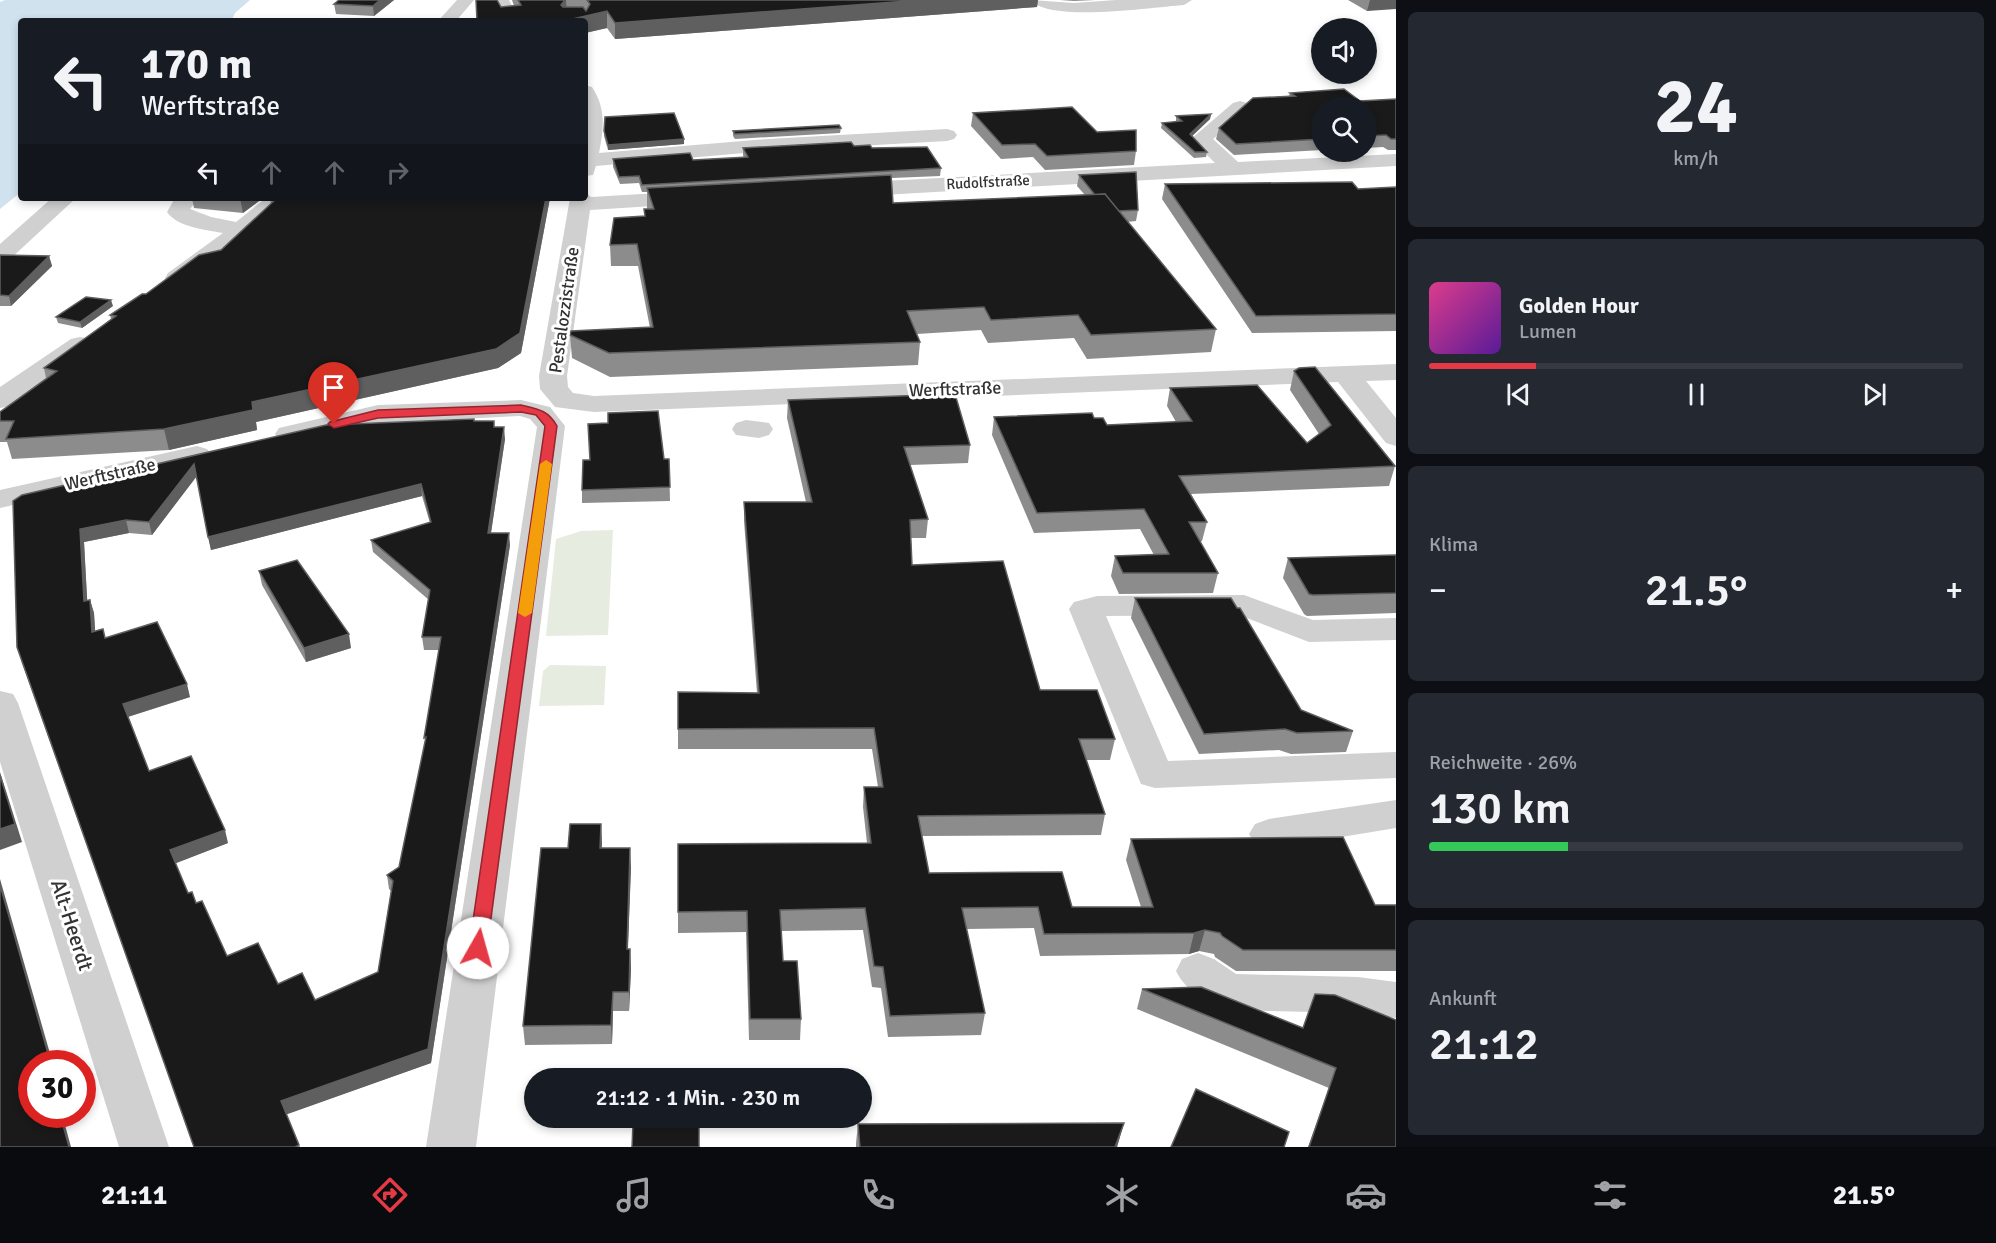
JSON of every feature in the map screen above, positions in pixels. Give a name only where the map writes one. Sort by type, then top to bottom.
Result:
[{"type":"street","points":[[450,18],[466,0]]},
{"type":"street","points":[[501,0],[510,18]]},
{"type":"street","points":[[1039,0],[1060,7],[1074,8],[1184,0]]},
{"type":"street","points":[[588,94],[594,112],[588,152]]},
{"type":"street","points":[[1233,169],[1201,139],[1240,107]]},
{"type":"street","points":[[588,165],[768,145],[947,135]]},
{"type":"street","name":"Rudolfstraße","points":[[829,191],[1396,160]]},
{"type":"street","points":[[588,201],[710,197]]},
{"type":"street","points":[[0,256],[62,201]]},
{"type":"street","points":[[185,201],[178,207],[177,212],[196,220],[241,230]]},
{"type":"street","points":[[162,288],[276,201]]},
{"type":"street","name":"Pestalozzistraße","points":[[451,1147],[551,426],[546,418],[553,407],[553,376],[580,201]]},
{"type":"street","points":[[0,400],[95,334]]},
{"type":"street","name":"Werftstraße","points":[[264,440],[378,414],[1396,372]]},
{"type":"street","points":[[1345,374],[1396,437]]},
{"type":"street","name":"Werftstraße","points":[[0,499],[218,450]]},
{"type":"street","points":[[1396,629],[1309,631],[1244,605],[1097,606],[1086,609],[1155,775],[1396,765]]},
{"type":"street","name":"Alt-Heerdt","points":[[0,703],[144,1147]]},
{"type":"street","points":[[1269,834],[1396,814]]},
{"type":"street","points":[[1198,971],[1227,992],[1358,995],[1396,1000]]},
{"type":"shaded area","points":[[613,530],[608,635],[546,636],[556,539],[581,531]]},
{"type":"shaded area","points":[[550,665],[606,666],[604,705],[539,706],[543,671]]},
{"type":"water","points":[[5,0],[250,0],[232,18],[18,18],[18,194],[0,209],[0,2]]},
{"type":"building","points":[[339,0],[380,0],[373,6],[334,4]]},
{"type":"building","points":[[476,0],[497,0],[501,7],[521,5],[518,0],[565,0],[561,5],[563,7],[583,7],[586,11],[590,4],[587,0],[921,0],[615,23],[607,11],[577,18],[477,18]]},
{"type":"building","points":[[1344,89],[1353,96],[1311,96],[1311,140],[1236,144],[1219,128],[1253,98],[1295,96],[1290,93]]},
{"type":"building","points":[[1396,99],[1396,139],[1391,139],[1386,135],[1377,135],[1377,100]]},
{"type":"building","points":[[1072,107],[1097,132],[1136,130],[1136,151],[1047,156],[1035,144],[1002,145],[973,113]]},
{"type":"building","points":[[674,113],[684,139],[608,145],[604,131],[605,117]]},
{"type":"building","points":[[1211,114],[1190,134],[1207,152],[1195,152],[1162,123],[1182,121],[1176,116]]},
{"type":"building","points":[[839,125],[841,128],[735,134],[733,131]]},
{"type":"building","points":[[851,142],[854,146],[870,145],[872,148],[927,147],[941,168],[642,185],[639,176],[619,177],[613,159],[690,153],[693,160],[748,157],[743,148]]},
{"type":"building","points":[[1136,172],[1138,210],[1118,211],[1105,194],[1095,195],[1079,175]]},
{"type":"building","points":[[891,175],[893,203],[1105,194],[1216,329],[1091,335],[1078,315],[991,320],[984,307],[907,311],[920,342],[609,353],[570,335],[571,331],[653,327],[637,244],[610,245],[614,218],[645,216],[644,209],[654,209],[647,188]]},
{"type":"building","points":[[1352,182],[1358,189],[1396,187],[1396,314],[1256,316],[1165,184]]},
{"type":"building","points":[[274,201],[545,201],[520,333],[496,349],[252,402],[253,410],[164,429],[6,439],[14,421],[0,421],[0,412],[57,371],[44,368],[116,316],[110,315],[142,294],[146,294],[199,255],[221,250]]},
{"type":"building","points":[[0,255],[49,256],[9,296],[0,295]]},
{"type":"building","points":[[86,297],[111,300],[80,322],[56,317]]},
{"type":"building","points":[[1315,367],[1395,466],[1179,476],[1207,522],[1189,522],[1218,573],[1123,573],[1115,556],[1169,554],[1144,509],[1037,513],[994,417],[1092,413],[1094,418],[1103,418],[1107,425],[1192,421],[1170,388],[1257,385],[1307,443],[1331,425],[1294,371],[1299,368]]},
{"type":"building","points":[[955,394],[970,445],[904,447],[928,519],[910,520],[912,565],[1003,561],[1040,690],[1097,690],[1115,739],[1079,739],[1105,814],[918,816],[929,873],[1062,872],[1072,907],[1153,907],[1131,839],[1343,837],[1375,905],[1396,905],[1396,950],[1243,950],[1220,933],[1205,930],[1194,933],[1044,934],[1038,907],[962,908],[985,1013],[890,1016],[883,967],[874,966],[865,908],[780,910],[783,961],[797,961],[801,1019],[750,1019],[747,911],[678,912],[678,844],[871,843],[864,787],[883,787],[874,728],[678,729],[678,692],[759,693],[744,502],[812,502],[788,400]]},
{"type":"building","points":[[658,411],[664,459],[669,459],[670,487],[582,490],[583,460],[590,460],[588,424],[608,423],[608,413]]},
{"type":"building","points":[[474,419],[474,421],[494,421],[494,427],[504,427],[488,533],[509,533],[428,1049],[281,1101],[299,1145],[295,1147],[194,1147],[17,647],[13,501],[22,495],[326,425]],"holes":[[[194,464],[208,537],[421,484],[431,522],[371,540],[430,590],[422,637],[441,637],[424,738],[426,737],[399,867],[387,875],[393,881],[378,972],[315,1000],[302,973],[278,984],[258,943],[227,956],[202,901],[196,903],[192,892],[188,893],[170,850],[225,830],[191,756],[149,771],[123,704],[187,684],[157,622],[105,638],[103,629],[92,632],[90,600],[84,601],[80,529],[126,520],[149,522]]]},
{"type":"building","points":[[1396,555],[1396,593],[1309,594],[1288,558]]},
{"type":"building","points":[[297,560],[349,634],[304,648],[259,571]]},
{"type":"building","points":[[1135,598],[1231,598],[1237,608],[1240,608],[1301,710],[1353,731],[1297,733],[1285,729],[1204,734]]},
{"type":"building","points":[[0,775],[15,824],[0,829]]},
{"type":"building","points":[[570,824],[601,824],[600,848],[630,848],[627,949],[630,949],[629,992],[613,992],[611,1025],[523,1026],[541,848],[568,848]]},
{"type":"building","points":[[0,885],[47,1050],[18,1050],[18,1128],[64,1128],[69,1147],[0,1147]]},
{"type":"building","points":[[1201,987],[1303,1028],[1315,994],[1335,995],[1396,1020],[1396,1147],[1309,1147],[1336,1068],[1142,989]]},
{"type":"building","points":[[1196,1089],[1289,1132],[1284,1147],[1171,1147]]},
{"type":"building","points":[[1124,1123],[1115,1147],[860,1147],[858,1128],[872,1128],[872,1124]]},
{"type":"building","points":[[633,1128],[699,1128],[699,1147],[632,1147]]},
{"type":"slow traffic","points":[[525,613],[546,464]]},
{"type":"route","points":[[334,424],[378,414],[521,408],[540,413],[551,426],[478,948]]}]
